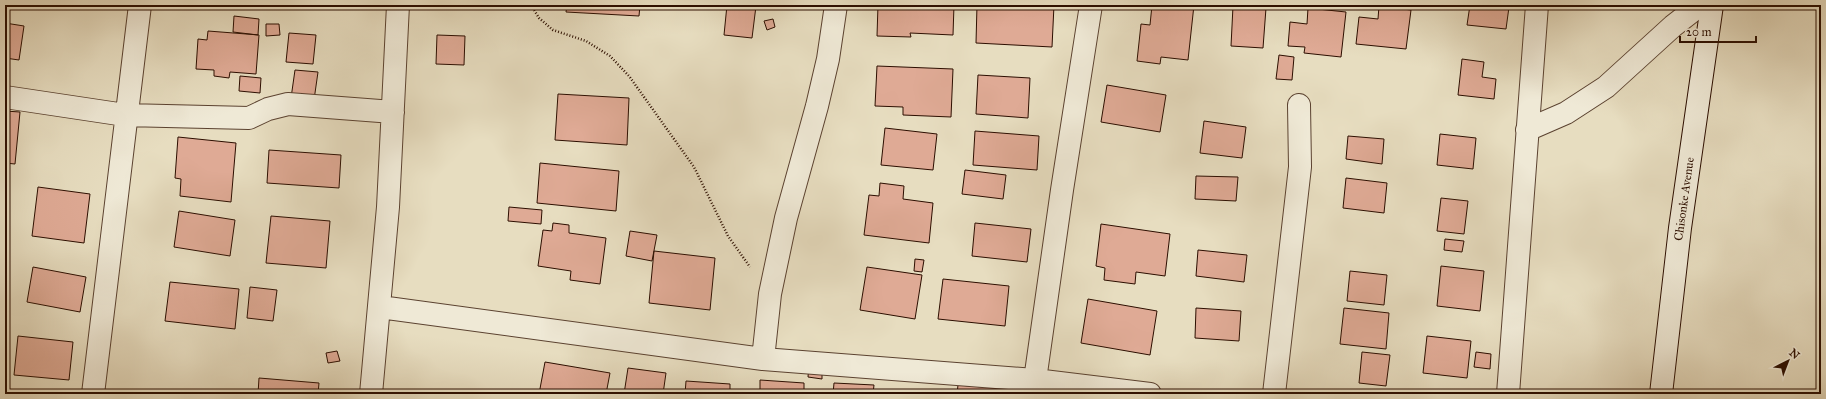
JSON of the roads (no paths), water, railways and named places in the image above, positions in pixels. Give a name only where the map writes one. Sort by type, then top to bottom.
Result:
[{"type":"street","points":[[93,394],[125,115],[140,5]]},
{"type":"street","points":[[370,394],[380,307],[388,207],[398,5]]},
{"type":"street","points":[[762,359],[770,294],[786,218],[817,106],[828,59],[836,5]]},
{"type":"street","points":[[1035,380],[1063,183],[1091,5]]},
{"type":"street","points":[[1508,394],[1537,5]]},
{"type":"street","points":[[1527,130],[1566,113],[1606,87],[1673,26],[1700,5]]},
{"type":"street","name":"Chisonke Avenue","points":[[1661,394],[1680,228],[1712,5]]},
{"type":"street","points":[[5,96],[125,115],[249,118],[272,107],[288,104],[393,112]]},
{"type":"street","points":[[1274,394],[1300,167],[1299,105]]},
{"type":"street","points":[[380,307],[762,359],[1035,380],[1150,394]]}]
